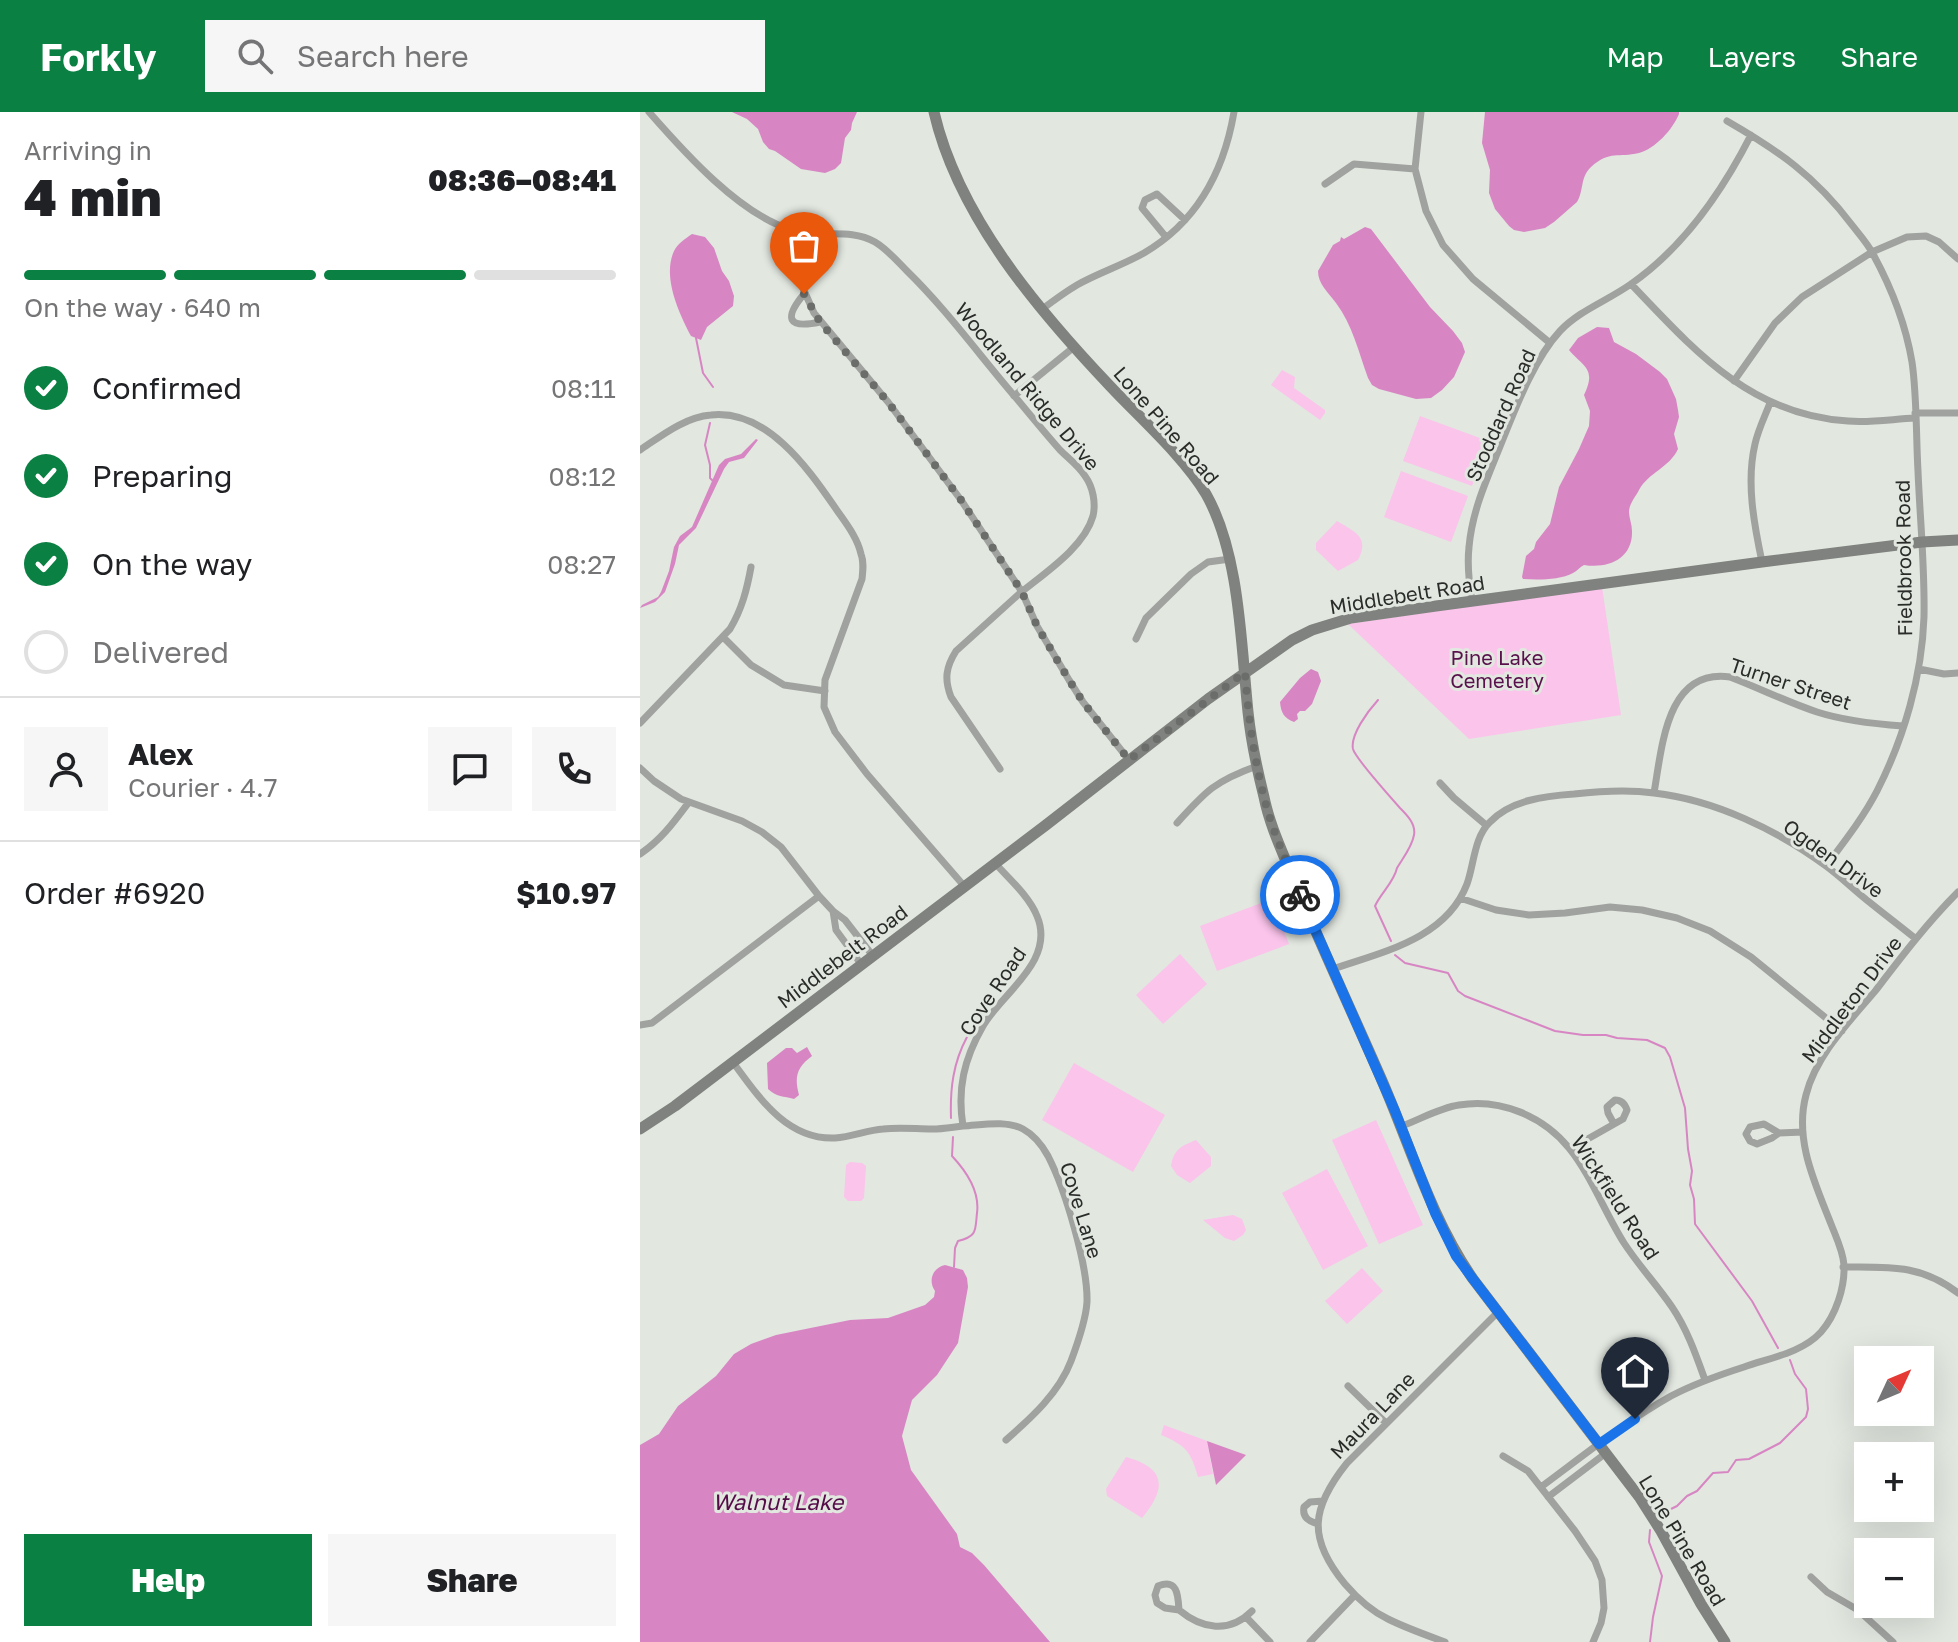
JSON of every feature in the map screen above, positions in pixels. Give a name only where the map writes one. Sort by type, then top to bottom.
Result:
[{"type":"street","name":"Woodland Ridge Drive","points":[[649,112],[730,193],[762,217],[800,232],[862,236],[884,249],[921,284],[1058,448],[1086,476],[1095,502],[1092,518],[1076,545],[956,651],[947,667],[947,686],[958,709],[1000,769]]},
{"type":"street","name":"Lone Pine Road","points":[[934,112],[941,140],[966,198],[1041,310],[1178,458],[1198,482],[1215,512],[1230,559],[1248,715],[1265,802],[1305,906],[1402,1126],[1435,1213],[1456,1256],[1656,1521],[1725,1642]]},
{"type":"street","points":[[1041,310],[1077,285],[1144,253],[1185,220],[1206,194],[1226,150],[1234,112]]},
{"type":"street","points":[[1421,112],[1415,169],[1426,211],[1443,245],[1483,288],[1550,343]]},
{"type":"street","name":"Fieldbrook Road","points":[[1727,121],[1799,167],[1839,208],[1872,252],[1889,288],[1912,363],[1924,619],[1919,669],[1893,755],[1876,792],[1856,826],[1826,866]]},
{"type":"street","name":"Stoddard Road","points":[[1472,601],[1468,576],[1469,547],[1476,507],[1519,400],[1550,343],[1569,323],[1631,284],[1660,261],[1689,231],[1729,175],[1751,135]]},
{"type":"street","points":[[1349,152],[1354,164]]},
{"type":"street","points":[[1325,184],[1354,164],[1415,169]]},
{"type":"street","points":[[1166,237],[1142,208],[1145,200],[1157,194],[1185,220]]},
{"type":"street","points":[[800,232],[799,270],[804,294],[820,322],[888,402],[1006,566],[1069,680],[1129,760]]},
{"type":"street","points":[[1734,381],[1775,323],[1802,297],[1872,252],[1907,237],[1926,236],[1939,242],[1958,259]]},
{"type":"street","points":[[1631,284],[1695,351],[1734,381],[1770,403],[1804,415],[1849,421],[1958,413]]},
{"type":"street","points":[[804,294],[793,307],[791,319],[801,325],[820,322]]},
{"type":"street","points":[[1014,396],[1074,347]]},
{"type":"street","points":[[1762,562],[1751,486],[1755,444],[1770,403]]},
{"type":"street","points":[[640,450],[693,418],[712,414],[729,415],[746,420],[783,444],[809,470],[853,535],[863,565],[862,579],[825,680],[824,707],[835,732],[867,774],[965,887]]},
{"type":"street","name":"Middlebelt Road","points":[[640,1129],[675,1106],[965,887],[1245,672],[1312,630],[1334,622],[1472,601],[1762,562],[1958,540]]},
{"type":"street","points":[[1136,639],[1146,618],[1191,574],[1208,562],[1230,559]]},
{"type":"street","points":[[640,723],[723,637],[739,613],[751,567]]},
{"type":"street","points":[[723,637],[751,665],[784,685],[825,691]]},
{"type":"street","points":[[1919,669],[1944,674],[1958,673]]},
{"type":"street","name":"Turner Street","points":[[1654,793],[1670,716],[1681,696],[1706,677],[1730,677],[1816,712],[1839,718],[1903,726]]},
{"type":"street","points":[[1177,823],[1207,790],[1229,776],[1257,766]]},
{"type":"street","points":[[640,768],[654,781],[689,802],[742,821],[781,847],[819,896],[845,920],[873,956]]},
{"type":"street","points":[[1333,969],[1432,930],[1460,898],[1486,825],[1440,783]]},
{"type":"street","name":"Ogden Drive","points":[[1486,825],[1517,803],[1557,795],[1606,791],[1654,793],[1702,804],[1772,832],[1826,866],[1916,939]]},
{"type":"street","points":[[640,854],[667,832],[689,802]]},
{"type":"street","name":"Cove Road","points":[[963,1126],[960,1086],[966,1061],[993,1010],[1031,967],[1041,938],[1037,916],[1024,895],[995,863]]},
{"type":"street","name":"Middleton Drive","points":[[1548,1497],[1663,1401],[1705,1380],[1793,1350],[1822,1331],[1843,1286],[1843,1267],[1837,1239],[1806,1157],[1801,1121],[1806,1094],[1818,1065],[1842,1031],[1939,911],[1958,892]]},
{"type":"street","points":[[640,1025],[652,1023],[819,896]]},
{"type":"street","points":[[1460,898],[1496,910],[1529,915],[1610,907],[1677,918],[1710,931],[1751,957],[1842,1031]]},
{"type":"street","points":[[833,911],[836,930],[861,964]]},
{"type":"street","points":[[732,1061],[772,1111],[804,1133],[821,1138],[845,1137],[880,1129],[963,1126]]},
{"type":"street","name":"Wickfield Road","points":[[1402,1126],[1448,1107],[1489,1105],[1534,1118],[1553,1132],[1570,1149],[1634,1259],[1673,1308],[1690,1339],[1705,1380]]},
{"type":"street","points":[[1570,1149],[1614,1124]]},
{"type":"street","name":"Cove Lane","points":[[963,1126],[1014,1125],[1040,1144],[1052,1165],[1067,1206],[1087,1286],[1087,1306],[1072,1360],[1061,1382],[1006,1440]]},
{"type":"street","points":[[1779,1133],[1803,1132]]},
{"type":"street","points":[[1843,1267],[1919,1271],[1958,1293]]},
{"type":"street","name":"Maura Lane","points":[[1445,1642],[1387,1619],[1355,1595],[1332,1568],[1322,1550],[1318,1524],[1323,1501],[1333,1479],[1498,1312]]},
{"type":"street","points":[[1348,1386],[1386,1423]]},
{"type":"street","name":"Middleton Drive","points":[[1541,1487],[1603,1449]]},
{"type":"street","points":[[1503,1456],[1528,1471],[1589,1551],[1600,1571],[1604,1608],[1593,1642]]},
{"type":"street","points":[[1318,1524],[1309,1522],[1303,1512],[1304,1507],[1310,1502],[1323,1501]]},
{"type":"street","points":[[1811,1577],[1827,1592],[1858,1610],[1893,1642]]},
{"type":"street","points":[[1310,1642],[1355,1595]]},
{"type":"street","points":[[1179,1610],[1191,1620],[1209,1626],[1234,1624],[1249,1614],[1270,1642]]},
{"type":"green space","points":[[1282,370],[1295,377],[1294,388],[1325,410],[1320,420],[1271,385]]},
{"type":"green space","points":[[1420,416],[1488,441],[1472,486],[1403,461]]},
{"type":"green space","points":[[1401,471],[1468,496],[1451,542],[1384,517]]},
{"type":"green space","points":[[1337,521],[1359,536],[1362,546],[1358,560],[1338,571],[1316,550],[1316,543]]},
{"type":"green space","name":"Pine Lake Cemetery","points":[[1602,587],[1621,715],[1469,739],[1348,624]]},
{"type":"green space","points":[[1272,899],[1289,944],[1217,971],[1200,926]]},
{"type":"green space","points":[[1180,954],[1207,984],[1163,1024],[1136,995]]},
{"type":"green space","points":[[1074,1063],[1165,1115],[1133,1172],[1042,1120]]},
{"type":"green space","points":[[1376,1120],[1423,1225],[1379,1244],[1332,1140]]},
{"type":"green space","points":[[1196,1140],[1211,1157],[1211,1166],[1190,1183],[1177,1175],[1171,1166],[1179,1149]]},
{"type":"green space","points":[[850,1162],[866,1166],[864,1198],[861,1201],[848,1201],[844,1197],[846,1165]]},
{"type":"green space","points":[[1327,1169],[1368,1246],[1323,1270],[1282,1193]]},
{"type":"green space","points":[[1233,1215],[1242,1219],[1246,1230],[1234,1241],[1225,1238],[1203,1220]]},
{"type":"green space","points":[[1362,1268],[1383,1291],[1347,1324],[1325,1301]]},
{"type":"green space","points":[[1164,1425],[1207,1441],[1213,1474],[1198,1477],[1186,1450],[1161,1435]]},
{"type":"green space","points":[[1126,1457],[1149,1467],[1158,1480],[1156,1497],[1142,1518],[1107,1496],[1106,1489]]},
{"type":"water","points":[[732,112],[857,112],[845,138],[841,163],[825,173],[801,169],[769,149],[758,129]]},
{"type":"water","points":[[1485,112],[1679,114],[1668,132],[1651,147],[1639,153],[1609,156],[1591,167],[1585,175],[1577,202],[1545,228],[1524,232],[1509,226],[1495,209],[1489,193],[1490,170],[1482,143]]},
{"type":"water","points":[[1365,227],[1371,229],[1430,307],[1462,343],[1465,352],[1454,377],[1431,398],[1416,399],[1372,385],[1342,311],[1320,280],[1318,271],[1333,245],[1341,237],[1344,239]]},
{"type":"water","points":[[692,234],[705,237],[714,248],[734,296],[733,306],[707,327],[701,340],[691,336],[682,317],[670,272],[676,248]]},
{"type":"water","points":[[1597,327],[1609,328],[1614,342],[1636,354],[1667,379],[1678,410],[1674,434],[1678,449],[1670,461],[1643,484],[1631,503],[1631,541],[1624,555],[1602,565],[1584,565],[1562,577],[1523,579],[1526,556],[1550,524],[1559,487],[1589,426],[1590,411],[1584,395],[1589,373],[1569,350],[1578,338]]},
{"type":"water","points":[[756,439],[744,458],[729,462],[724,469],[696,528],[679,545],[665,592],[655,602],[640,608],[661,592],[674,547],[680,536],[692,527],[719,465],[725,459],[741,454]]},
{"type":"water","points":[[1311,669],[1318,672],[1321,681],[1312,704],[1297,714],[1298,719],[1294,722],[1284,715],[1280,702]]},
{"type":"water","points":[[807,1047],[812,1056],[798,1073],[799,1095],[794,1099],[771,1092],[768,1089],[767,1063],[786,1048],[792,1048],[797,1053]]},
{"type":"water","name":"Walnut Lake","points":[[945,1265],[963,1270],[968,1287],[958,1343],[937,1375],[912,1400],[902,1436],[911,1470],[957,1534],[960,1547],[984,1565],[1050,1642],[640,1642],[640,1445],[659,1434],[678,1406],[716,1376],[734,1354],[776,1335],[850,1320],[888,1318],[925,1305],[934,1297],[932,1275]]},
{"type":"water","points":[[1207,1441],[1246,1455],[1216,1485]]},
{"type":"waterway","points":[[696,338],[703,373],[713,387]]},
{"type":"waterway","points":[[710,423],[705,445],[713,481]]},
{"type":"waterway","points":[[1378,700],[1357,730],[1353,749],[1408,817],[1414,831],[1409,848],[1375,906],[1391,941]]},
{"type":"waterway","points":[[1395,955],[1405,963],[1448,973],[1458,991],[1465,996],[1555,1031],[1647,1040],[1665,1048],[1685,1108],[1695,1224],[1752,1301],[1778,1348]]},
{"type":"waterway","points":[[951,1118],[953,1076],[967,1037]]},
{"type":"waterway","points":[[953,1137],[952,1156],[971,1182],[977,1205],[974,1232],[958,1241],[954,1267]]},
{"type":"waterway","points":[[1665,1512],[1697,1491],[1713,1473],[1728,1472],[1736,1460],[1749,1459],[1780,1443],[1806,1417],[1806,1389],[1790,1360]]},
{"type":"waterway","points":[[1650,1530],[1649,1542],[1662,1576],[1650,1642]]},
{"type":"way so far","points":[[804,294],[820,322],[888,402],[961,500],[1022,592],[1037,626],[1083,702],[1129,760],[1245,672],[1248,715],[1265,802],[1300,895]]},
{"type":"route","points":[[1300,895],[1456,1256],[1599,1444],[1635,1419]]}]
